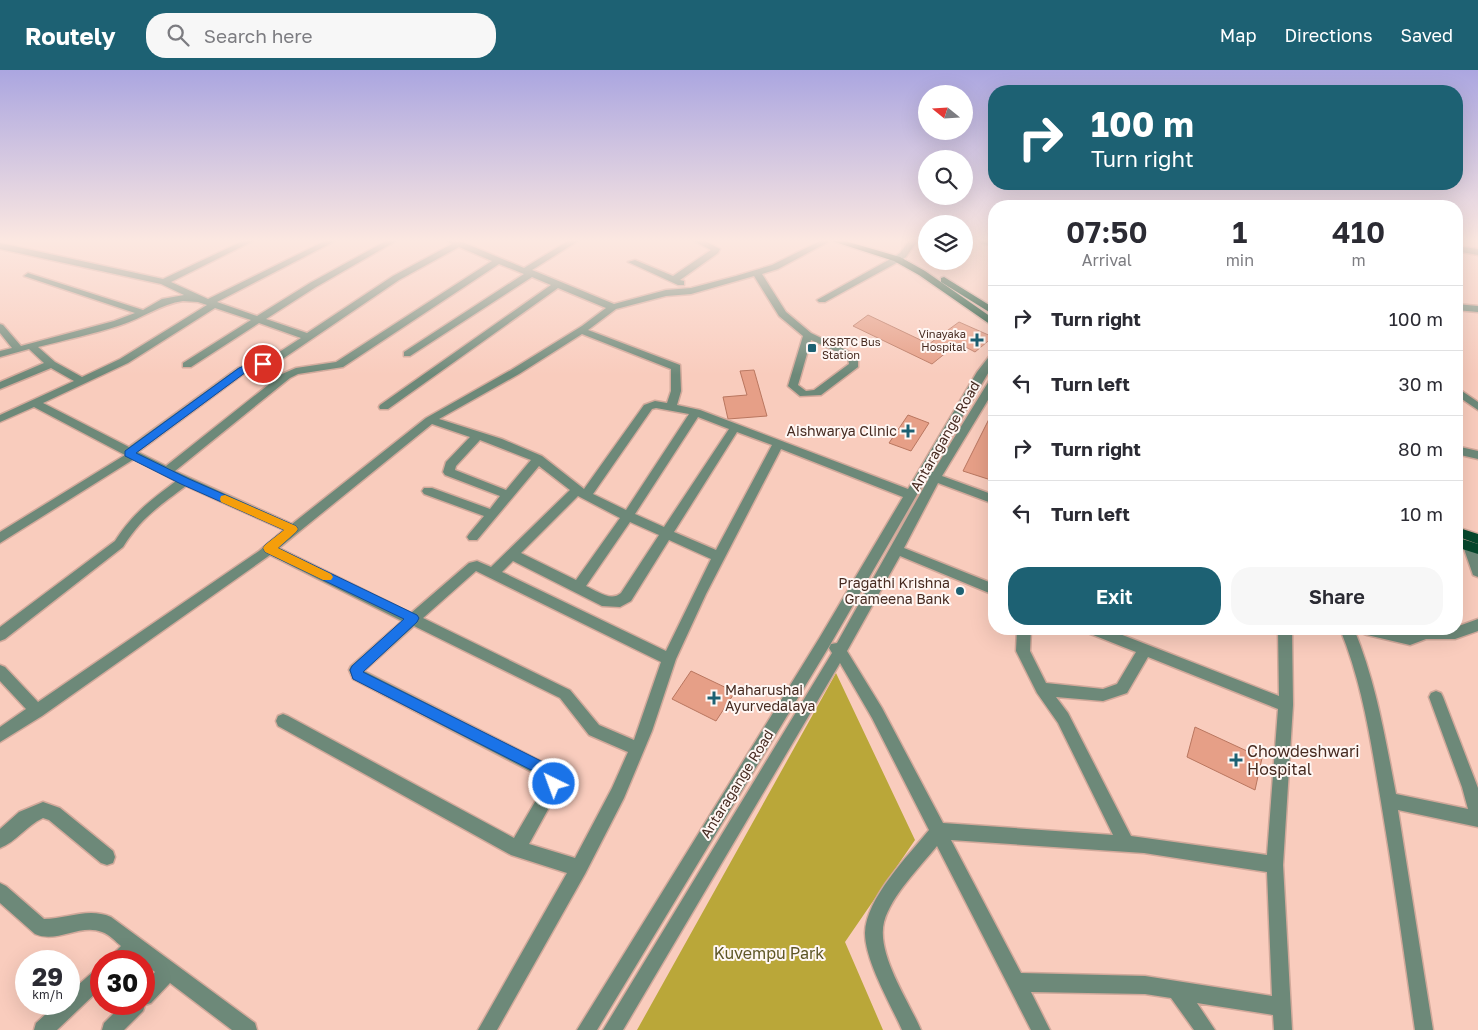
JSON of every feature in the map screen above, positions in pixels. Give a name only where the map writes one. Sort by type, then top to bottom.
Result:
[{"type":"main road","points":[[940,286],[988,320]]},
{"type":"main road","points":[[953,286],[988,308]]},
{"type":"main road","points":[[1463,536],[1475,545]]},
{"type":"street","points":[[59,286],[144,313]]},
{"type":"street","points":[[172,286],[199,299],[308,336]]},
{"type":"street","points":[[0,419],[124,361],[212,303],[243,286]]},
{"type":"street","points":[[187,366],[259,318],[315,286]]},
{"type":"street","points":[[0,538],[131,454],[242,370],[254,365],[268,363],[384,286]]},
{"type":"street","points":[[167,472],[286,376],[296,371],[339,365],[460,286]]},
{"type":"street","points":[[407,354],[508,286]]},
{"type":"street","points":[[384,408],[555,286]]},
{"type":"street","points":[[562,286],[613,307]]},
{"type":"street","points":[[689,286],[697,289]]},
{"type":"street","points":[[0,735],[269,548],[430,420],[516,372],[581,331],[613,307],[666,293],[708,286]]},
{"type":"street","points":[[765,286],[782,314],[808,335],[853,356],[854,365],[817,393],[804,394],[793,386],[808,335]]},
{"type":"street","points":[[822,300],[848,286]]},
{"type":"street","points":[[0,354],[117,323],[144,313],[165,301],[183,298],[199,299]]},
{"type":"street","points":[[1463,308],[1478,309]]},
{"type":"street","points":[[0,327],[19,350]]},
{"type":"street","points":[[581,331],[676,367],[676,392],[671,406]]},
{"type":"street","points":[[32,347],[52,364],[80,380]]},
{"type":"street","points":[[0,386],[52,364]]},
{"type":"street","name":"Antaragange Road","points":[[612,1030],[840,651],[897,550],[929,476],[982,372],[988,364]]},
{"type":"street","name":"Antaragange Road","points":[[586,1030],[826,641],[911,495],[929,476],[988,389]]},
{"type":"street","points":[[1463,395],[1478,407]]},
{"type":"street","points":[[35,403],[185,481],[292,529]]},
{"type":"street","points":[[492,574],[511,554],[582,493],[648,407],[655,404],[696,412],[911,495]]},
{"type":"street","points":[[578,587],[628,516],[696,412]]},
{"type":"street","points":[[430,420],[478,435],[538,460],[582,493],[666,534],[719,557]]},
{"type":"street","points":[[511,554],[607,602],[620,602],[626,597],[735,427]]},
{"type":"street","points":[[478,435],[450,465],[449,472],[508,495]]},
{"type":"street","points":[[487,1030],[579,868],[618,792],[637,748],[670,659],[719,557],[778,444]]},
{"type":"street","points":[[1463,452],[1478,455]]},
{"type":"street","points":[[473,537],[538,460]]},
{"type":"street","points":[[929,476],[988,498]]},
{"type":"street","points":[[0,635],[119,544],[132,524],[146,510],[185,481]]},
{"type":"street","points":[[428,491],[492,514]]},
{"type":"street","points":[[1475,545],[1478,572]]},
{"type":"street","points":[[269,548],[565,694],[594,730],[637,748]]},
{"type":"street","points":[[897,550],[988,588]]},
{"type":"street","points":[[517,849],[554,784],[551,774],[358,675],[356,670],[473,566],[478,566],[670,659]]},
{"type":"street","points":[[1463,630],[1478,625]]},
{"type":"street","points":[[1024,635],[1023,651],[1042,690],[1063,718],[1126,844]]},
{"type":"street","points":[[1109,635],[1286,706]]},
{"type":"street","points":[[1283,1030],[1275,865],[1286,706],[1286,635]]},
{"type":"street","points":[[1350,635],[1357,652],[1372,701],[1424,1030]]},
{"type":"street","points":[[1393,635],[1410,639],[1421,635]]},
{"type":"street","points":[[826,641],[840,651],[877,713],[1041,1030]]},
{"type":"street","points":[[1042,690],[1102,695],[1122,688],[1145,649]]},
{"type":"street","points":[[0,671],[37,711]]},
{"type":"street","points":[[1389,800],[1478,818],[1467,778],[1436,697]]},
{"type":"street","points":[[283,721],[517,849],[579,868]]},
{"type":"street","points":[[0,840],[25,818],[43,810],[54,814],[106,857]]},
{"type":"street","points":[[939,831],[1144,844],[1275,865]]},
{"type":"street","points":[[912,1030],[880,959],[873,932],[884,900],[939,831]]},
{"type":"street","points":[[0,892],[41,928],[59,928],[84,921],[105,923],[248,1030]]},
{"type":"street","points":[[130,950],[136,945]]},
{"type":"street","points":[[155,985],[169,970]]},
{"type":"street","points":[[1016,982],[1145,986],[1283,1007]]},
{"type":"street","points":[[43,1030],[90,986]]},
{"type":"street","points":[[1176,990],[1206,1030]]},
{"type":"street","points":[[111,1030],[125,1015]]},
{"type":"green space","name":"Kuvempu Park","points":[[836,673],[915,840],[845,942],[883,1030],[637,1030]]},
{"type":"building","points":[[868,315],[929,344],[959,322],[988,335],[988,341],[975,352],[958,343],[932,364],[853,326]]},
{"type":"building","points":[[754,370],[767,416],[728,419],[723,397],[747,395],[740,371]]},
{"type":"building","points":[[908,415],[929,423],[911,451],[889,443]]},
{"type":"building","points":[[988,421],[988,479],[963,471]]},
{"type":"building","points":[[691,671],[735,692],[716,721],[672,699]]},
{"type":"building","points":[[1195,727],[1262,758],[1255,790],[1187,757]]},
{"type":"slow traffic","points":[[225,499],[292,529],[269,548],[327,577]]},
{"type":"place","name":"Vinayaka Hospital","points":[[977,340]]},
{"type":"place","name":"KSRTC Bus Station","points":[[812,348]]},
{"type":"place","name":"Aishwarya Clinic","points":[[908,431]]},
{"type":"place","name":"Pragathi Krishna Grameena Bank","points":[[960,591]]},
{"type":"place","name":"Maharushai Ayurvedalaya","points":[[714,698]]},
{"type":"place","name":"Chowdeshwari Hospital","points":[[1236,760]]},
{"type":"route","points":[[263,364],[254,365],[242,370],[129,453],[185,481],[292,529],[269,548],[413,618],[364,661],[356,670],[358,675],[551,774],[554,784]]}]
